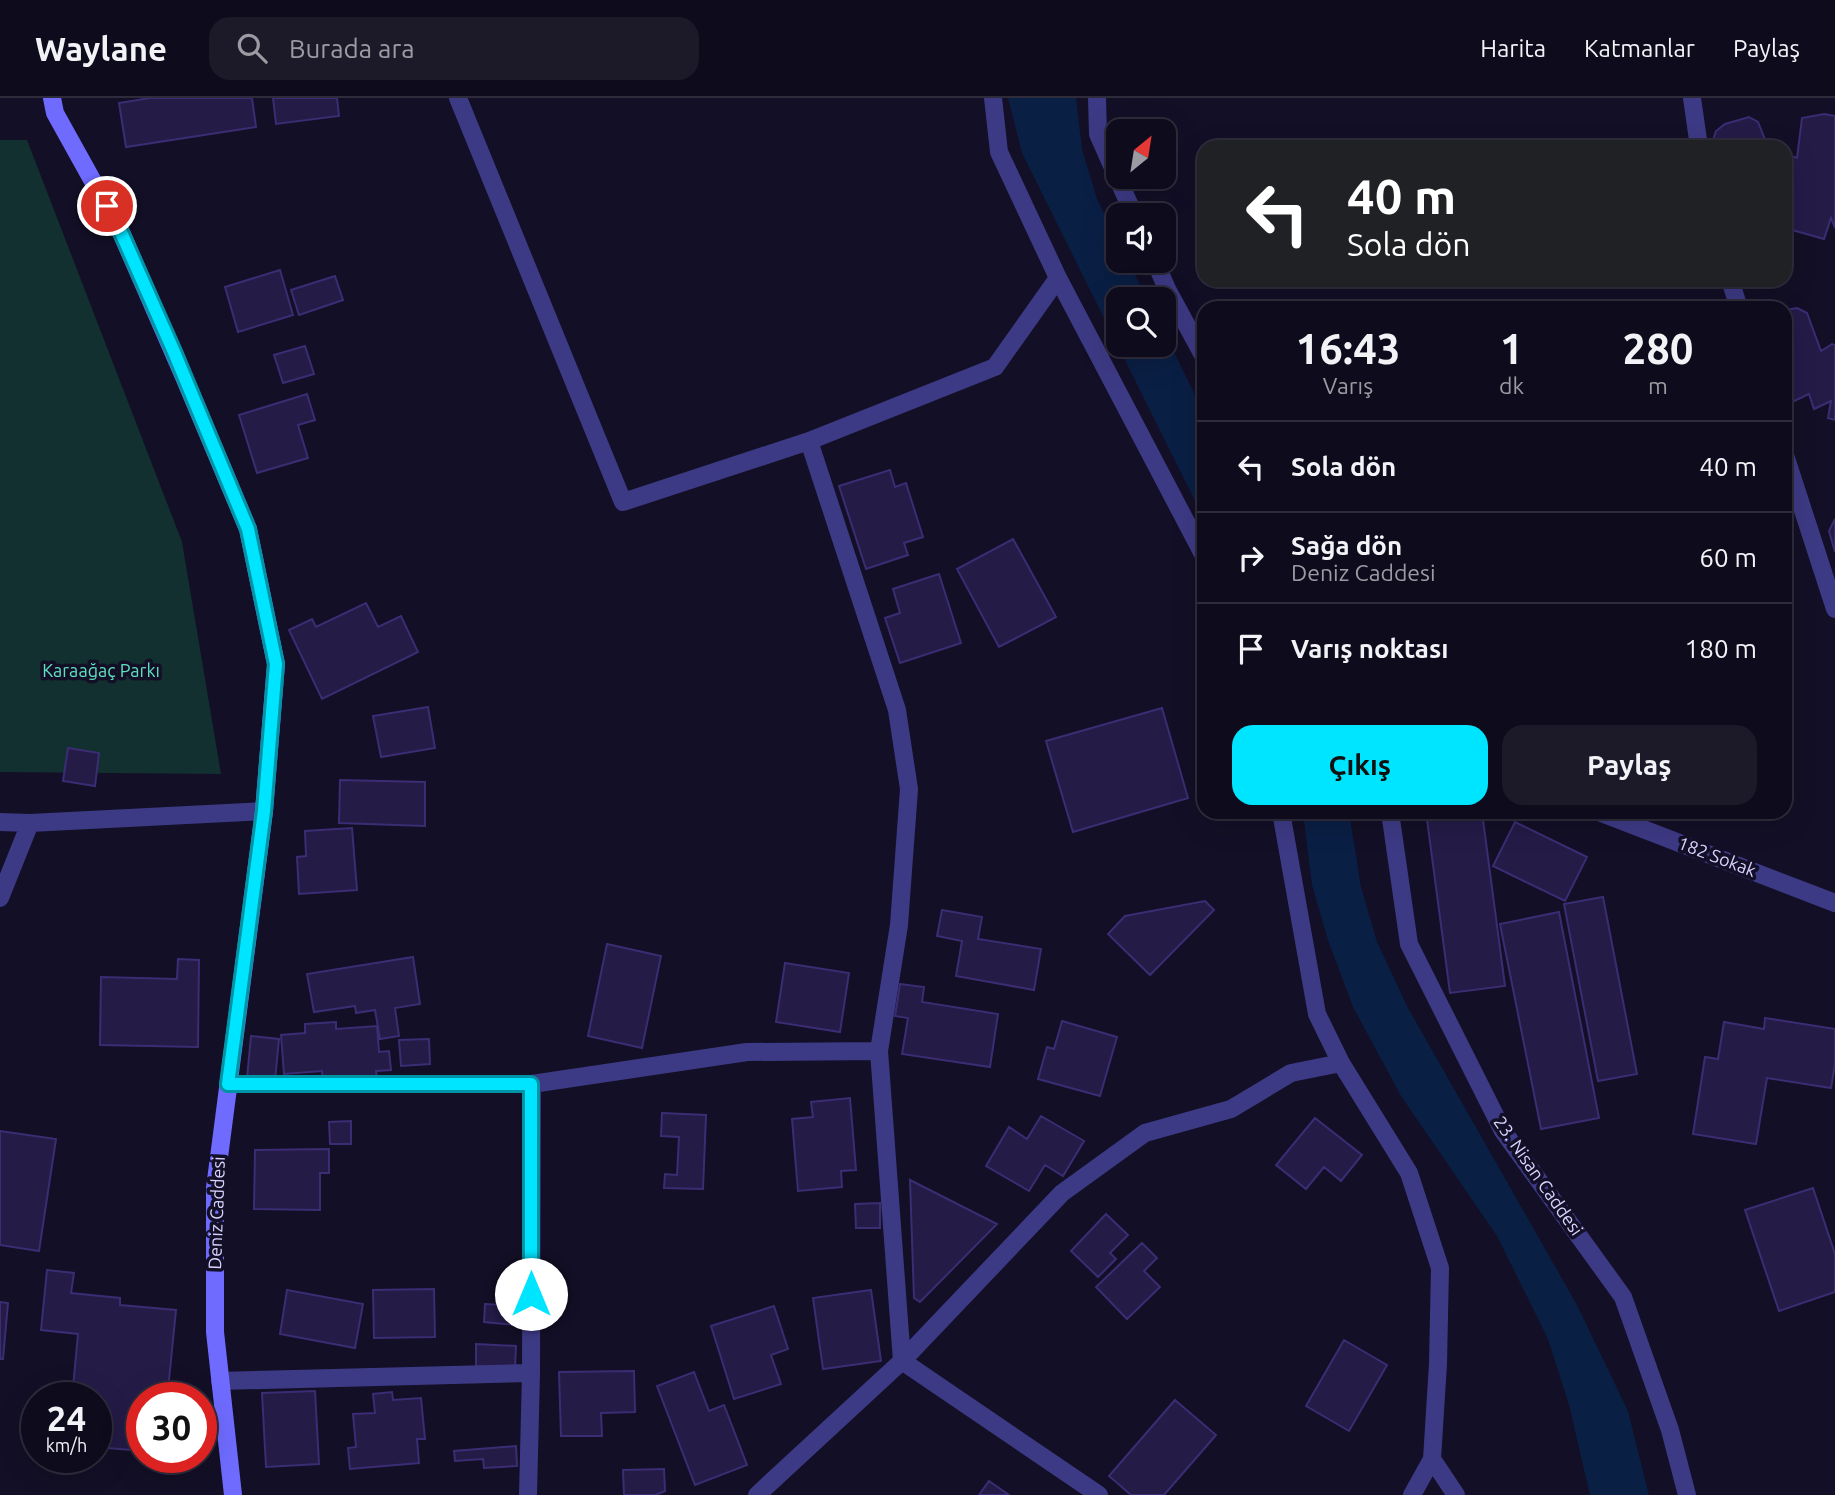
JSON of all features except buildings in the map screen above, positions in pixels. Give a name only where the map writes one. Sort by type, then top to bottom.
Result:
[{"type":"street","name":"Deniz Caddesi","points":[[52,98],[55,113],[120,230],[248,529],[276,664],[264,811],[215,1188],[215,1332],[233,1495]]},
{"type":"street","points":[[458,98],[622,502],[809,441],[995,367],[1058,278]]},
{"type":"street","points":[[993,98],[999,152],[1058,278],[1197,543]]},
{"type":"street","points":[[1097,98],[1098,134],[1129,203]]},
{"type":"street","points":[[1692,98],[1698,140]]},
{"type":"street","points":[[1160,273],[1197,344]]},
{"type":"street","points":[[809,441],[897,710],[909,789],[899,925],[879,1051],[902,1361]]},
{"type":"street","points":[[1792,477],[1835,609]]},
{"type":"street","points":[[0,822],[264,811]]},
{"type":"street","points":[[1282,819],[1317,1014],[1341,1063],[1409,1173],[1440,1268],[1432,1460],[1412,1495]]},
{"type":"street","name":"23. Nisan Caddesi","points":[[1392,819],[1409,944],[1503,1131],[1623,1297],[1670,1430],[1687,1495]]},
{"type":"street","name":"182 Sokak","points":[[1617,819],[1835,903]]},
{"type":"street","points":[[0,898],[30,822]]},
{"type":"street","points":[[228,1084],[531,1084],[747,1052],[879,1051]]},
{"type":"street","points":[[757,1495],[902,1361],[1062,1193],[1145,1133],[1231,1110],[1291,1073],[1341,1063]]},
{"type":"street","points":[[528,1495],[531,1373],[531,1084]]},
{"type":"street","points":[[902,1361],[1099,1495]]},
{"type":"street","points":[[220,1381],[531,1373]]},
{"type":"street","points":[[1432,1460],[1457,1495]]},
{"type":"green space","name":"Karaağaç Parkı","points":[[0,140],[27,140],[182,542],[221,774],[0,772]]},
{"type":"water","points":[[1008,98],[1076,98],[1082,149],[1097,199],[1106,217],[1106,273],[1134,273],[1141,287],[1106,287],[1106,322],[1022,153]]},
{"type":"water","points":[[1176,356],[1197,399],[1197,505],[1123,357]]},
{"type":"water","points":[[1304,819],[1350,819],[1361,887],[1377,942],[1408,1008],[1577,1305],[1628,1411],[1649,1495],[1590,1495],[1569,1405],[1548,1339],[1497,1236],[1401,1096],[1353,1007],[1328,940],[1312,885]]},
{"type":"route","points":[[107,206],[174,352],[248,529],[276,664],[264,811],[228,1084],[531,1084],[531,1294]]}]
